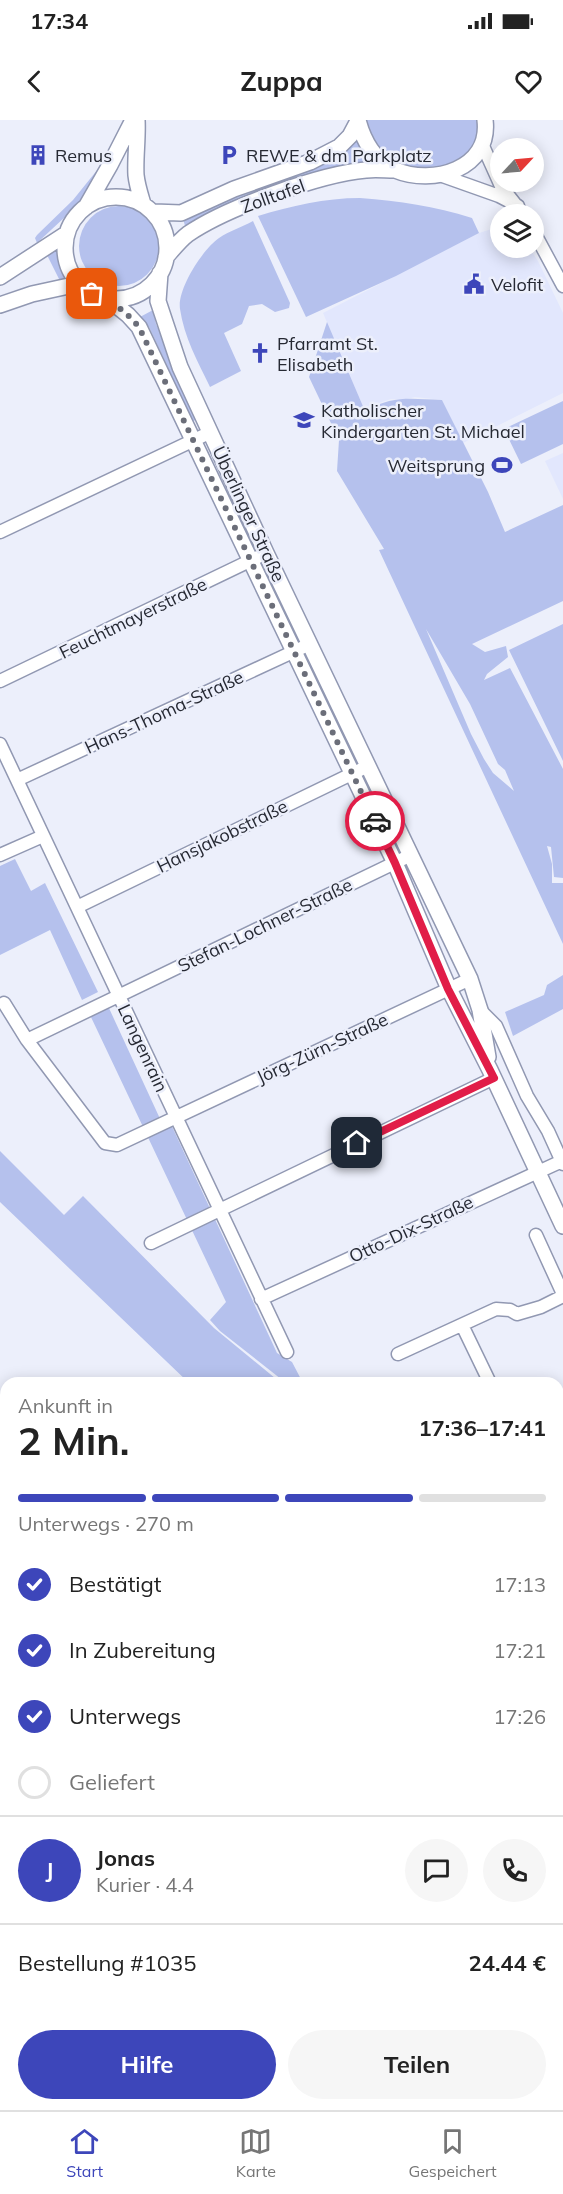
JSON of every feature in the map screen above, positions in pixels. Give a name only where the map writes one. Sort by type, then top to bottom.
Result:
[{"type":"street","points":[[133,120],[86,207],[71,224],[66,234],[64,247],[70,273],[78,284],[92,294],[108,299],[123,299],[138,294],[151,285],[160,273],[166,257],[165,232],[137,185],[137,120]]},
{"type":"street","points":[[358,120],[370,150],[394,170]]},
{"type":"street","name":"Zolltafel","points":[[149,208],[181,213],[234,189],[310,162],[339,147],[350,136],[358,120]]},
{"type":"street","points":[[437,174],[472,161],[485,133],[497,120]]},
{"type":"street","points":[[485,133],[501,186],[515,204]]},
{"type":"street","name":"Zolltafel","points":[[166,257],[187,234],[232,211],[287,190],[333,176],[365,170],[394,170],[417,176],[437,174]]},
{"type":"street","points":[[437,174],[499,196],[511,204]]},
{"type":"street","points":[[86,207],[102,199],[120,198],[133,200],[149,208]]},
{"type":"street","points":[[0,278],[66,234]]},
{"type":"street","points":[[544,251],[563,286]]},
{"type":"street","name":"Überlinger Straße","points":[[160,273],[158,301],[180,367],[266,553],[470,980],[480,1010],[492,1074]]},
{"type":"street","points":[[0,305],[32,294],[78,284]]},
{"type":"street","name":"Überlinger Straße","points":[[108,299],[139,327],[395,863],[448,989],[492,1074],[563,1226]]},
{"type":"street","points":[[0,532],[210,432]]},
{"type":"street","name":"Feuchtmayerstraße","points":[[0,681],[266,553]]},
{"type":"street","name":"Hans-Thoma-Straße","points":[[17,780],[310,644]]},
{"type":"street","name":"Langenrain","points":[[0,744],[288,1352]]},
{"type":"street","name":"Hansjakobstraße","points":[[77,907],[368,766]]},
{"type":"street","points":[[0,855],[43,837]]},
{"type":"street","name":"Stefan-Lochner-Straße","points":[[27,1040],[411,855]]},
{"type":"street","name":"Jörg-Zürn-Straße","points":[[4,1003],[27,1040],[105,1143],[117,1145],[470,980]]},
{"type":"street","name":"Überlinger Straße","points":[[480,1010],[496,1026],[526,1096],[548,1131],[562,1162]]},
{"type":"street","points":[[151,1244],[492,1074]]},
{"type":"street","name":"Otto-Dix-Straße","points":[[261,1299],[537,1171],[562,1162]]},
{"type":"street","points":[[398,1354],[496,1309],[510,1310],[517,1314],[541,1307],[563,1295],[536,1235]]},
{"type":"street","points":[[462,1325],[487,1377]]},
{"type":"shaded area","points":[[366,120],[476,120],[480,130],[480,139],[454,167],[432,171],[420,170],[398,164],[380,151],[372,141]]},
{"type":"shaded area","points":[[356,134],[378,165],[186,229],[183,219],[297,173]]},
{"type":"shaded area","points":[[98,169],[102,170],[79,204],[37,243],[35,238],[37,235],[73,200]]},
{"type":"shaded area","points":[[360,198],[417,205],[472,218],[479,233],[396,276],[306,317],[258,216],[308,203]]},
{"type":"shaded area","points":[[119,206],[134,209],[147,218],[156,231],[159,246],[156,261],[147,274],[134,283],[119,286],[104,283],[91,274],[82,261],[79,246],[82,231],[91,218],[104,209]]},
{"type":"shaded area","points":[[253,221],[290,303],[289,308],[275,312],[262,304],[249,306],[242,324],[224,333],[241,371],[210,387],[185,329],[180,301],[192,270],[213,243]]},
{"type":"shaded area","points":[[490,230],[490,258],[536,258],[538,261],[563,313],[563,393],[463,443],[442,400],[415,397],[403,400],[391,399],[365,411],[323,313],[479,233]]},
{"type":"shaded area","points":[[60,243],[61,263],[69,280],[59,279],[46,253]]},
{"type":"shaded area","points":[[153,310],[156,324],[199,419],[193,421],[149,327],[140,317]]},
{"type":"shaded area","points":[[327,322],[365,411],[394,400],[442,400],[488,492],[505,532],[563,505],[563,601],[472,644],[485,652],[506,646],[508,657],[487,674],[484,680],[510,668],[563,769],[563,878],[554,877],[551,847],[547,846],[552,864],[552,883],[563,883],[563,944],[379,550],[384,549],[337,471],[339,440],[309,377]],"holes":[[[426,629],[470,704],[498,764],[505,770],[514,791],[493,773],[484,759]]]},
{"type":"shaded area","points":[[563,401],[563,444],[521,464],[504,429]]},
{"type":"shaded area","points":[[563,453],[563,499],[545,461]]},
{"type":"shaded area","points":[[563,624],[563,761],[509,650]]},
{"type":"shaded area","points":[[15,859],[31,891],[45,883],[98,992],[82,1000],[50,930],[0,955],[0,866]]},
{"type":"shaded area","points":[[563,975],[563,1009],[513,1036],[505,1012],[544,995],[547,985]]},
{"type":"shaded area","points":[[108,1006],[162,1123],[169,1120],[277,1353],[292,1362],[300,1377],[278,1377],[220,1331],[210,1320],[226,1302],[90,1015]]},
{"type":"shaded area","points":[[0,1151],[64,1215],[83,1196],[214,1328],[274,1377],[183,1377],[0,1202]]},
{"type":"way so far","points":[[92,294],[108,299],[139,327],[375,821]]},
{"type":"place","name":"Remus","points":[[38,155]]},
{"type":"place","name":"REWE & dm Parkplatz","points":[[229,155]]},
{"type":"place","name":"Velofit","points":[[474,284]]},
{"type":"place","name":"Pfarramt St. Elisabeth","points":[[260,353]]},
{"type":"place","name":"Katholischer Kindergarten St. Michael","points":[[304,420]]},
{"type":"place","name":"Weitsprung","points":[[502,465]]},
{"type":"route","points":[[357,1143],[494,1078],[448,989],[375,821]]}]
